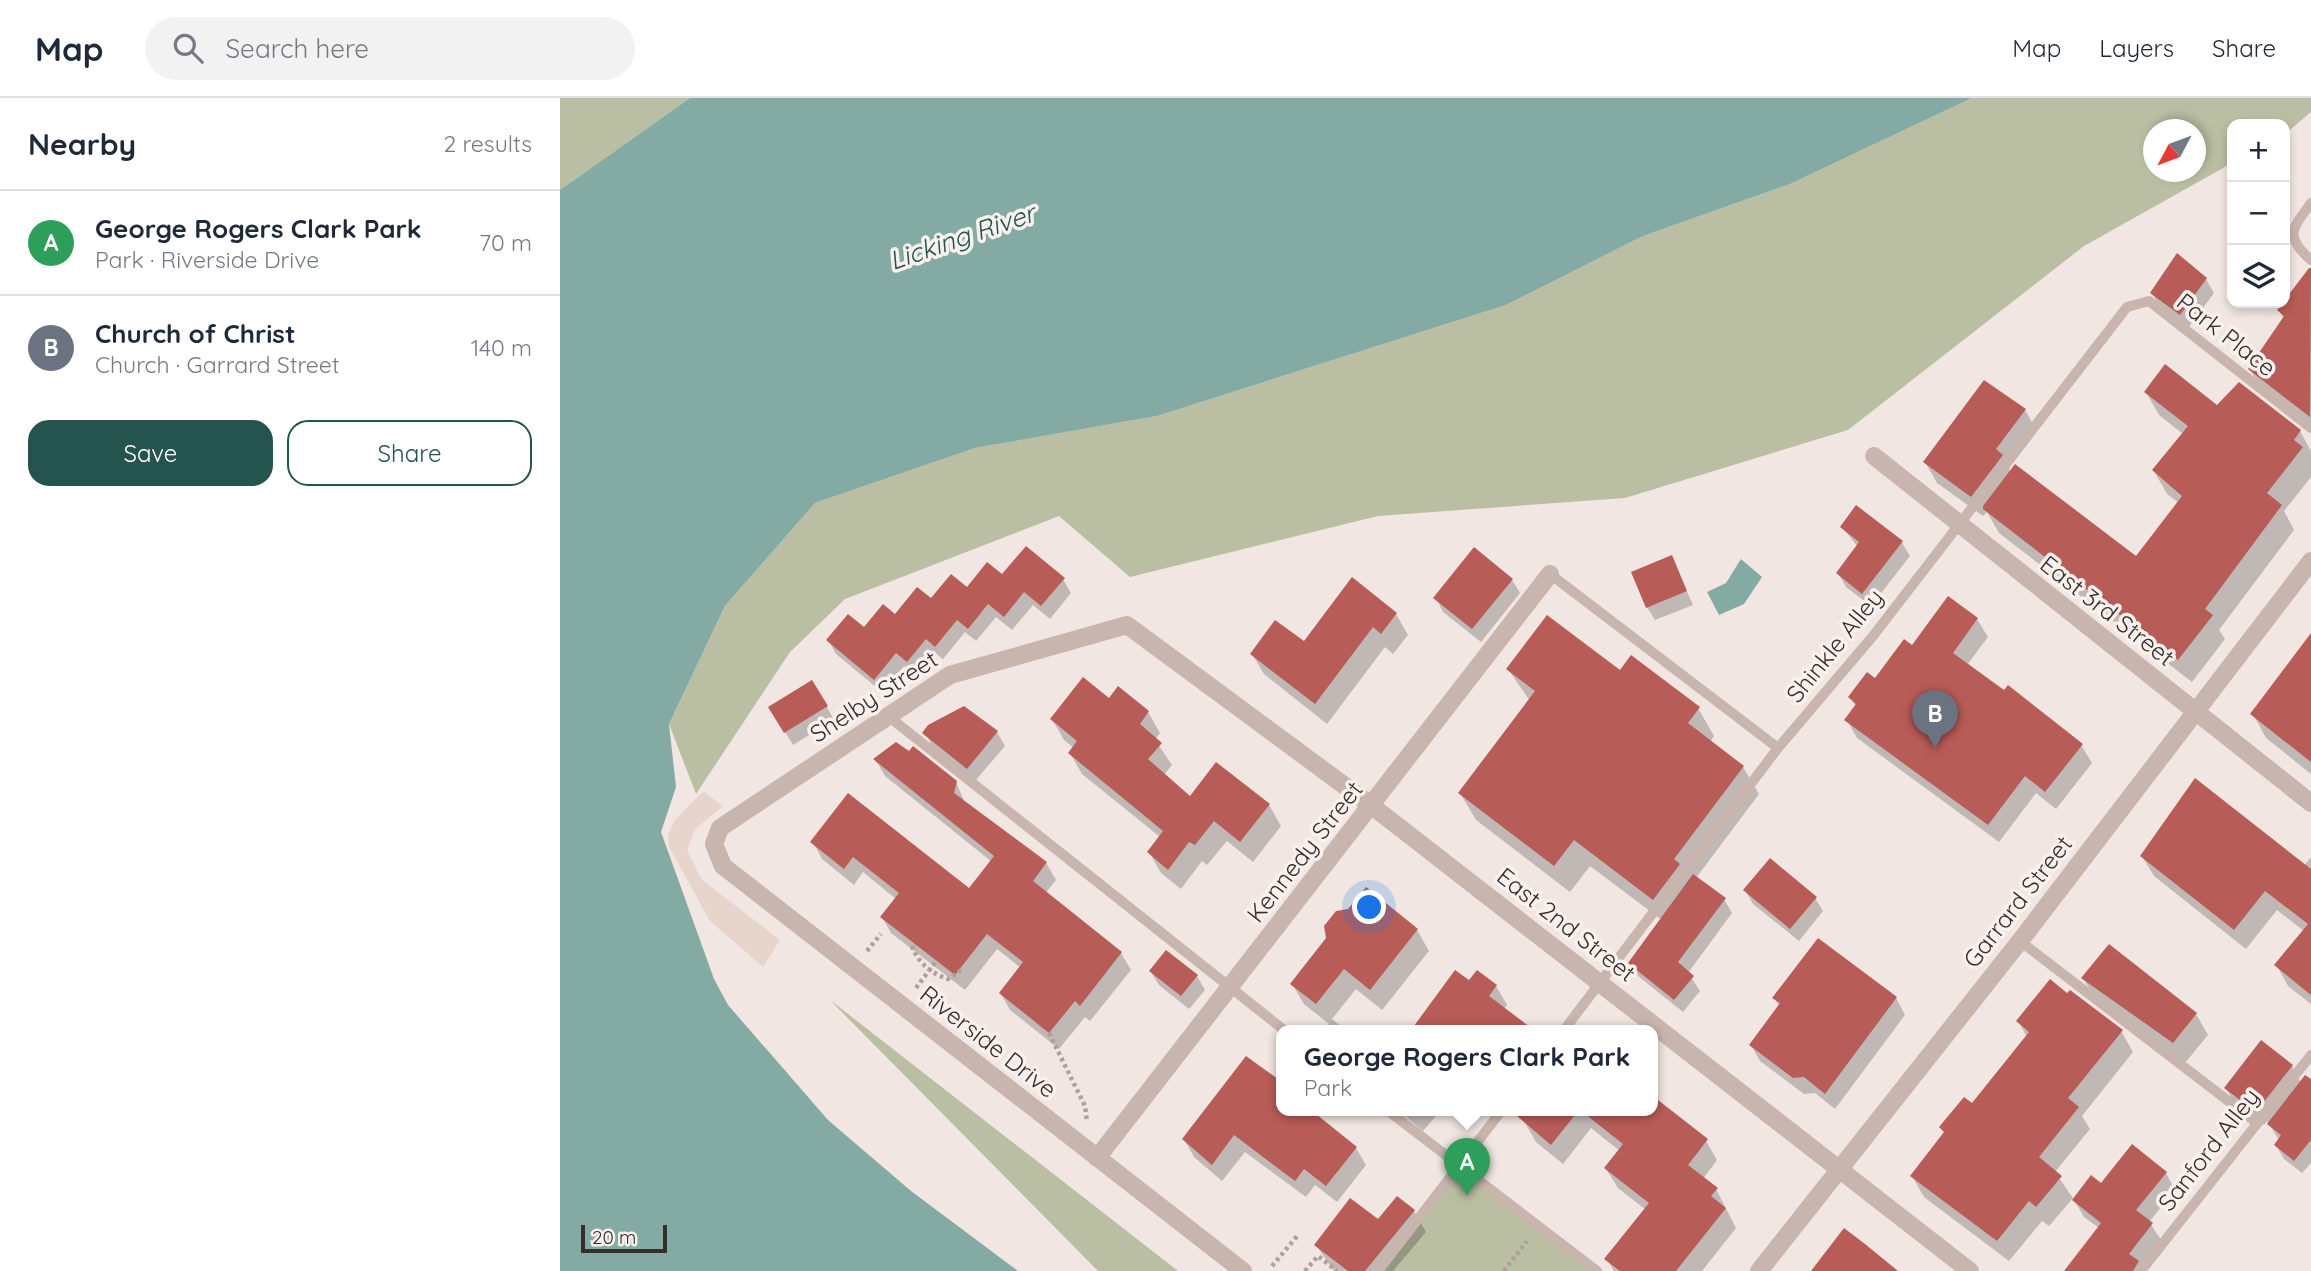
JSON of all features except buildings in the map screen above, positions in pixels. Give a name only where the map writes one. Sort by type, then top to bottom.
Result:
[{"type":"street","name":"East 3rd Street","points":[[1874,456],[2311,803]]},
{"type":"street","name":"Garrard Street","points":[[1759,1271],[2020,941],[2311,561]]},
{"type":"street","name":"Kennedy Street","points":[[1097,1158],[1550,574]]},
{"type":"street","name":"East 2nd Street","points":[[1126,625],[1372,806],[1655,1025]]},
{"type":"street","name":"Shelby Street","points":[[714,844],[720,828],[950,675],[1126,625]]},
{"type":"street","name":"Riverside Drive","points":[[714,844],[723,866],[1243,1271]]},
{"type":"street","name":"East 2nd Street","points":[[1658,1027],[1970,1271]]},
{"type":"lane","points":[[2311,203],[2293,228],[2292,237],[2298,248],[2311,260]]},
{"type":"lane","name":"Park Place","points":[[2149,301],[2311,428]]},
{"type":"lane","name":"Shinkle Alley","points":[[1568,1025],[1778,748],[1873,636],[2127,307],[2149,301]]},
{"type":"lane","points":[[1550,574],[1778,748]]},
{"type":"lane","points":[[888,716],[1278,1025]]},
{"type":"lane","points":[[2020,941],[2257,1123]]},
{"type":"lane","name":"Sanford Alley","points":[[2141,1271],[2311,1055]]},
{"type":"lane","points":[[1395,1116],[1597,1271]]},
{"type":"lane","points":[[1378,1271],[1497,1116]]},
{"type":"path","points":[[867,951],[881,934]]},
{"type":"path","points":[[912,946],[916,958],[948,979],[963,968]]},
{"type":"path","points":[[915,989],[937,960]]},
{"type":"path","points":[[1049,1033],[1085,1106],[1088,1124]]},
{"type":"path","points":[[1504,1271],[1538,1226]]},
{"type":"path","points":[[1272,1266],[1297,1235]]},
{"type":"path","points":[[1305,1271],[1318,1256],[1337,1271]]},
{"type":"green space","points":[[560,98],[690,98],[560,190]]},
{"type":"green space","points":[[1972,98],[2311,98],[2311,112],[2290,130],[2290,119],[2227,119],[2227,166],[2206,178],[2206,119],[2143,119],[2143,182],[2198,182],[2084,246],[1848,430],[1625,498],[1378,516],[1130,577],[1059,516],[845,599],[790,652],[696,794],[669,724],[725,606],[815,503],[975,448],[1157,416],[1506,305],[1643,236],[1790,184]]},
{"type":"green space","points":[[830,1000],[1178,1271],[1098,1271]]},
{"type":"green space","points":[[1459,1166],[1597,1271],[1378,1271]]},
{"type":"shaded area","points":[[703,791],[723,806],[695,829],[687,850],[701,879],[780,940],[763,967],[710,921],[669,847],[668,835],[675,820]]},
{"type":"water","name":"Licking River","points":[[690,98],[1972,98],[1790,184],[1643,236],[1506,305],[1157,416],[975,448],[815,503],[725,606],[669,724],[676,787],[661,832],[714,979],[728,1005],[828,1120],[911,1191],[1018,1271],[560,1271],[560,190]]},
{"type":"water","points":[[1741,559],[1762,577],[1744,604],[1719,615],[1707,592],[1726,583]]},
{"type":"place","name":"Church of Christ","points":[[1935,748]]},
{"type":"place","name":"George Rogers Clark Park","points":[[1467,1196]]}]
